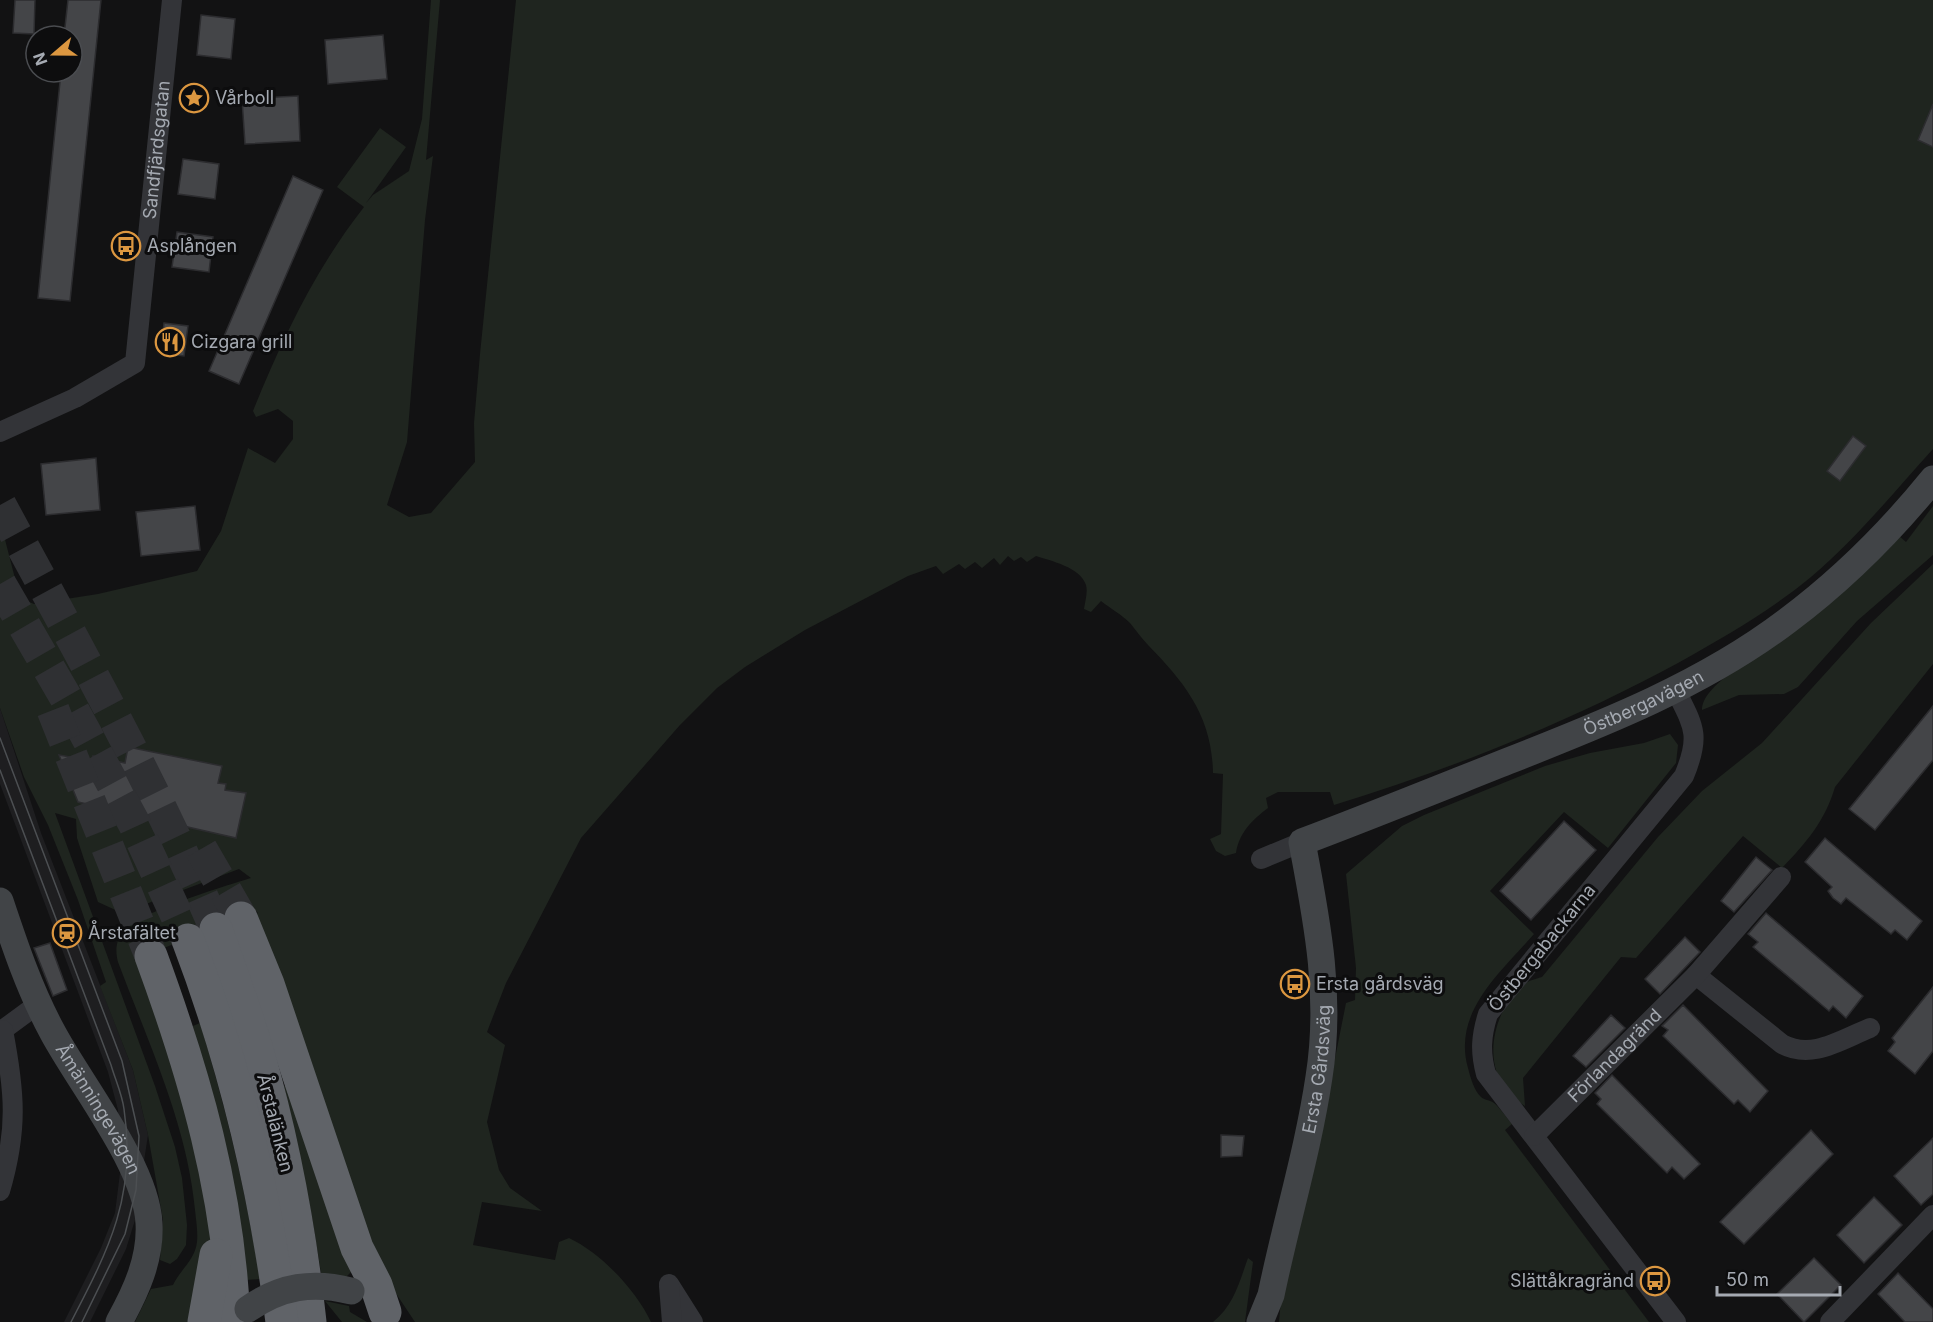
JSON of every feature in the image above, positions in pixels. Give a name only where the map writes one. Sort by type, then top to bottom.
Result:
[{"type":"highway","points":[[215,929],[268,984],[357,1248],[390,1317]]},
{"type":"highway","name":"Årstalänken","points":[[215,929],[231,1059],[254,1150],[273,1249],[282,1322]]},
{"type":"highway","name":"Årstalänken","points":[[215,929],[257,1049],[280,1136],[302,1245],[310,1322]]},
{"type":"highway","points":[[151,956],[177,1027],[207,1127],[218,1175],[239,1317]]},
{"type":"highway","points":[[204,1322],[216,1258],[214,1211],[218,1175]]},
{"type":"street","name":"Sandfjärdsgatan","points":[[0,432],[75,398],[135,363],[172,0]]},
{"type":"street","name":"Östbergavägen","points":[[1302,842],[1598,726],[1675,689],[1752,645],[1830,587],[1870,550],[1933,479]]},
{"type":"street","name":"Östbergabackarna","points":[[1675,689],[1695,732],[1694,752],[1684,776],[1488,1014],[1481,1045],[1486,1074],[1676,1322]]},
{"type":"street","points":[[1261,859],[1302,842]]},
{"type":"street","name":"Ersta Gårdsväg","points":[[1260,1322],[1271,1295],[1320,1076],[1323,961],[1319,927],[1302,842]]},
{"type":"street","name":"Förlandagränd","points":[[1534,1136],[1696,975],[1781,877]]},
{"type":"street","name":"Åmänningevägen","points":[[0,901],[38,1004],[128,1158],[145,1195],[149,1223],[145,1264],[139,1284],[119,1322]]},
{"type":"street","points":[[1696,975],[1782,1044],[1796,1052],[1815,1050],[1870,1028]]},
{"type":"street","points":[[0,1191],[10,1154],[14,1126],[12,1075],[2,1031],[38,1004]]},
{"type":"street","points":[[1830,1322],[1933,1215]]},
{"type":"street","points":[[672,1322],[669,1284],[693,1322]]},
{"type":"street","points":[[239,1317],[263,1298],[297,1286],[334,1287],[351,1292],[390,1317]]},
{"type":"street","name":"Ersta Gårdsväg","points":[[1271,1295],[1274,1322]]},
{"type":"shaded area","name":"Årstafältet","points":[[431,0],[440,0],[426,160],[433,156],[425,220],[407,442],[387,505],[409,517],[431,513],[475,462],[474,423],[480,354],[516,0],[1933,0],[1933,449],[1859,531],[1811,577],[1763,612],[1678,663],[1595,705],[1509,743],[1378,791],[1334,805],[1330,792],[1278,792],[1266,798],[1268,808],[1247,828],[1240,839],[1236,853],[1225,856],[1216,851],[1210,839],[1221,834],[1223,774],[1213,773],[1208,734],[1202,717],[1185,687],[1127,620],[1101,601],[1091,612],[1084,609],[1087,588],[1078,574],[1064,566],[1036,556],[1027,562],[1021,557],[1014,561],[1008,556],[1000,565],[994,558],[982,568],[975,562],[965,569],[959,564],[943,574],[936,566],[908,576],[805,630],[745,667],[717,688],[680,725],[581,838],[506,983],[487,1032],[505,1045],[487,1122],[499,1170],[510,1188],[542,1211],[482,1202],[473,1245],[555,1260],[559,1242],[569,1238],[593,1253],[627,1285],[651,1322],[415,1322],[379,1268],[252,915],[258,913],[256,911],[134,960],[138,961],[186,1097],[212,1237],[199,1322],[135,1322],[151,1289],[173,1285],[190,1260],[196,1248],[197,1230],[191,1178],[184,1146],[165,1084],[118,962],[116,950],[118,942],[123,931],[146,916],[183,900],[251,878],[239,869],[122,913],[98,902],[77,838],[76,819],[55,813],[155,1086],[175,1147],[182,1178],[187,1225],[186,1245],[177,1259],[170,1264],[160,1260],[163,1220],[148,1135],[133,1070],[100,986],[106,982],[78,900],[48,825],[24,777],[0,708],[0,520],[20,598],[34,604],[98,594],[197,571],[221,531],[248,448],[275,463],[293,439],[293,421],[278,409],[256,417],[253,411],[276,357],[315,279],[364,207],[337,187],[380,128],[406,147],[366,203],[373,195],[409,171],[422,119]]},
{"type":"shaded area","points":[[1933,506],[1933,555],[1857,621],[1798,687],[1784,694],[1739,695],[1702,710],[1707,696],[1724,678],[1898,535],[1906,542]]},
{"type":"shaded area","points":[[1933,564],[1933,664],[1835,787],[1826,810],[1807,840],[1782,868],[1743,836],[1636,958],[1621,957],[1523,1078],[1525,1106],[1513,1098],[1499,1079],[1493,1051],[1498,1023],[1512,997],[1523,984],[1542,977],[1658,837],[1702,791],[1762,743],[1871,623]]},
{"type":"shaded area","points":[[0,708],[41,833],[133,1070],[148,1135],[135,1220],[126,1249],[90,1322],[64,1322],[101,1248],[115,1213],[120,1173],[118,1110],[108,1072],[0,784]]},
{"type":"shaded area","points":[[1670,734],[1678,745],[1676,763],[1608,848],[1564,812],[1490,891],[1534,934],[1494,978],[1483,994],[1473,1011],[1467,1029],[1465,1048],[1469,1071],[1476,1091],[1482,1098],[1496,1105],[1512,1124],[1505,1130],[1649,1322],[1279,1322],[1283,1277],[1317,1149],[1346,1003],[1355,1000],[1356,968],[1346,874],[1402,826],[1424,815],[1545,766],[1590,753],[1644,743]]},
{"type":"shaded area","points":[[200,1023],[234,1150],[260,1279],[246,1280],[194,1057],[193,1026]]},
{"type":"shaded area","points":[[292,1083],[356,1267],[346,1277],[321,1273],[311,1211],[284,1086]]},
{"type":"shaded area","points":[[1248,1258],[1253,1262],[1245,1322],[1213,1322],[1231,1301]]},
{"type":"shaded area","points":[[325,1301],[349,1306],[350,1312],[367,1322],[342,1322]]},
{"type":"building","points":[[15,0],[35,0],[34,24],[24,24],[24,34],[13,33]]},
{"type":"building","points":[[68,0],[101,0],[70,301],[38,298],[60,84],[84,84],[84,24],[65,24]]},
{"type":"building","points":[[201,15],[235,19],[231,59],[197,55]]},
{"type":"building","points":[[383,35],[387,79],[328,84],[325,40]]},
{"type":"building","points":[[298,96],[300,141],[245,144],[242,99]]},
{"type":"building","points":[[1933,104],[1933,147],[1918,140]]},
{"type":"building","points":[[183,159],[219,164],[215,199],[178,194]]},
{"type":"building","points":[[293,176],[323,190],[239,384],[209,371]]},
{"type":"building","points":[[177,232],[213,237],[209,272],[172,267]]},
{"type":"building","points":[[164,323],[188,326],[184,356],[161,353]]},
{"type":"building","points":[[1853,436],[1866,446],[1840,481],[1827,471]]},
{"type":"building","points":[[96,458],[100,510],[46,515],[41,464]]},
{"type":"building","points":[[195,506],[200,550],[141,556],[136,512]]},
{"type":"building","points":[[1933,706],[1933,760],[1875,830],[1849,809]]},
{"type":"building","points":[[128,747],[222,766],[218,783],[226,784],[225,790],[246,793],[236,838],[78,802],[59,755],[92,761],[93,756],[125,763]]},
{"type":"building","points":[[1564,821],[1596,850],[1531,920],[1500,891]]},
{"type":"building","points":[[1825,838],[1922,921],[1907,940],[1895,930],[1891,934],[1846,898],[1841,904],[1833,898],[1828,891],[1832,887],[1805,862]]},
{"type":"building","points":[[1756,857],[1772,870],[1734,912],[1721,901]]},
{"type":"building","points":[[1766,913],[1863,996],[1846,1018],[1833,1006],[1829,1011],[1753,947],[1758,942],[1748,934]]},
{"type":"building","points":[[1685,937],[1700,952],[1660,994],[1645,979]]},
{"type":"building","points":[[50,943],[67,990],[53,996],[34,948]]},
{"type":"building","points":[[1933,987],[1933,1051],[1915,1074],[1888,1051],[1895,1042],[1892,1038]]},
{"type":"building","points":[[1683,1005],[1768,1091],[1750,1112],[1738,1100],[1734,1104],[1663,1036],[1668,1030],[1662,1026]]},
{"type":"building","points":[[1611,1015],[1625,1028],[1586,1067],[1573,1056]]},
{"type":"building","points":[[1612,1075],[1700,1164],[1684,1179],[1672,1167],[1667,1173],[1597,1104],[1601,1099],[1595,1093]]},
{"type":"building","points":[[1811,1130],[1833,1154],[1744,1244],[1720,1222]]},
{"type":"building","points":[[1221,1135],[1244,1136],[1242,1156],[1221,1157]]},
{"type":"building","points":[[1933,1138],[1933,1194],[1921,1205],[1894,1176]]},
{"type":"building","points":[[1874,1197],[1902,1225],[1864,1263],[1837,1235]]},
{"type":"building","points":[[1814,1258],[1841,1285],[1804,1322],[1777,1294]]},
{"type":"building","points":[[1898,1273],[1933,1309],[1933,1322],[1905,1322],[1878,1294]]},
{"type":"tunnel","points":[[0,505],[140,767],[216,929]]},
{"type":"tunnel","points":[[0,584],[69,703],[135,825],[188,940]]},
{"type":"tunnel","points":[[53,710],[151,956]]},
{"type":"tunnel","points":[[201,849],[241,918]]},
{"type":"tram line","points":[[0,738],[122,1061],[139,1136],[136,1190],[125,1234],[82,1322]]},
{"type":"tram line","points":[[0,770],[111,1065],[124,1109],[127,1168],[117,1220],[97,1270],[71,1322]]},
{"type":"place","name":"Vårboll","points":[[194,98]]},
{"type":"place","name":"Asplången","points":[[126,246]]},
{"type":"place","name":"Cizgara grill","points":[[170,342]]},
{"type":"place","name":"Årstafältet","points":[[67,933]]},
{"type":"place","name":"Ersta gårdsväg","points":[[1295,984]]},
{"type":"place","name":"Slättåkragränd","points":[[1655,1281]]}]
